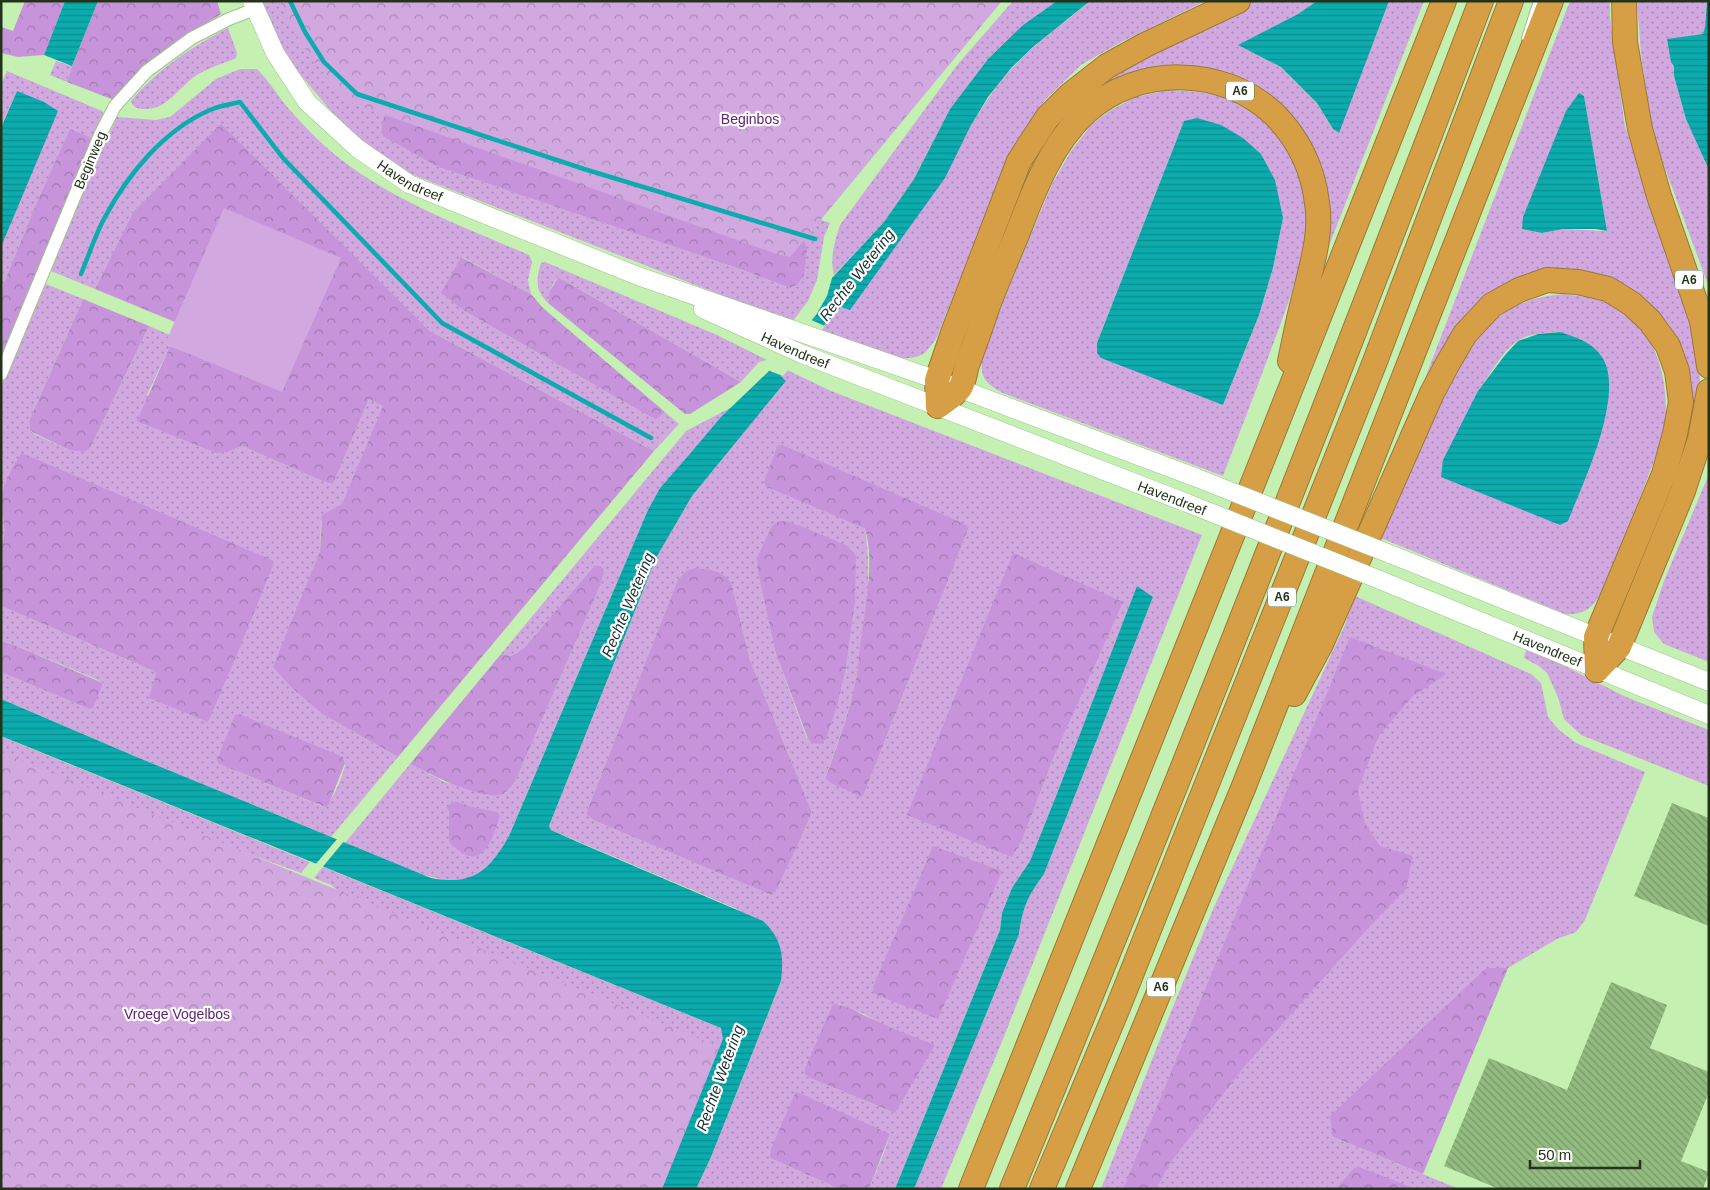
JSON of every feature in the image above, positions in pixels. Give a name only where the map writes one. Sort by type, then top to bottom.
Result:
[{"type":"highway","points":[[938,406],[937,380],[953,333],[1020,161],[1047,118],[1070,95],[1106,66],[1145,45],[1238,1]]},
{"type":"highway","name":"A6","points":[[971,1189],[1276,428],[1444,1]]},
{"type":"highway","name":"A6","points":[[1012,1189],[1207,708],[1481,1]]},
{"type":"highway","name":"A6","points":[[1042,1189],[1126,986],[1312,520],[1511,1]]},
{"type":"highway","name":"A6","points":[[1078,1189],[1244,786],[1551,1]]},
{"type":"highway","name":"A6","points":[[1624,1],[1624,42],[1640,129],[1659,196],[1702,321],[1709,366]]},
{"type":"highway","name":"A6","points":[[960,388],[992,295],[1029,203],[1047,165],[1065,135],[1087,111],[1114,93],[1138,83],[1161,78],[1183,77],[1207,80],[1231,87],[1254,98],[1267,109],[1291,134],[1304,155],[1313,178],[1318,205],[1318,232],[1276,428]]},
{"type":"highway","name":"A6","points":[[1244,786],[1321,644],[1432,393],[1448,363],[1466,334],[1492,305],[1519,290],[1547,280],[1578,282],[1608,289],[1632,304],[1650,321],[1668,346],[1677,371],[1681,402],[1664,474],[1596,637]]},
{"type":"highway","points":[[938,406],[960,388]]},
{"type":"highway","points":[[1598,670],[1619,647],[1683,491],[1700,439],[1709,391]]},
{"type":"highway","points":[[1596,637],[1598,670]]},
{"type":"main road","name":"Havendreef","points":[[253,5],[275,53],[308,102],[357,148],[409,184],[638,276],[960,388],[1198,478],[1709,682]]},
{"type":"main road","name":"Havendreef","points":[[638,276],[691,304],[802,354],[1380,580],[1709,715]]},
{"type":"street","name":"Beginweg","points":[[1,374],[100,135],[115,106],[147,71],[192,38],[253,5]]},
{"type":"lane","points":[[1524,48],[1527,30],[1537,1]]},
{"type":"lane","name":"A6","points":[[1516,93],[1522,57]]},
{"type":"green space","points":[[25,1],[65,1],[44,55],[18,57],[1,53],[1,27],[13,31]]},
{"type":"green space","points":[[98,1],[217,1],[221,14],[183,38],[114,100],[67,82]]},
{"type":"green space","points":[[262,1],[307,1],[719,185],[830,223],[824,237],[817,280],[808,301],[793,321],[757,309],[411,174],[361,140],[341,123],[294,67],[272,30]],"holes":[[[425,159],[797,285],[790,288],[737,268],[438,167]]]},
{"type":"green space","name":"Beginbos","points":[[280,1],[1002,1],[790,257],[346,101],[300,41]]},
{"type":"green space","points":[[1013,1],[1057,1],[1023,25],[988,59],[950,109],[914,179],[884,222],[834,275],[833,250],[840,225],[958,64]]},
{"type":"green space","points":[[1090,1],[1206,1],[1123,41],[1081,65],[1044,101],[1024,132],[1003,173],[936,339],[923,354],[913,358],[887,356],[819,332],[841,307],[1001,81],[1031,49]]},
{"type":"green space","points":[[1248,1],[1317,1],[1298,14],[1239,45],[1281,67],[1317,103],[1333,129],[1338,133],[1389,1],[1424,1],[1313,287],[1323,242],[1288,120],[1182,72],[1076,115],[966,345],[960,343],[1050,138],[1105,79]]},
{"type":"green space","points":[[1570,1],[1610,1],[1610,17],[1625,127],[1692,316],[1700,381],[1694,427],[1674,493],[1626,611],[1622,609],[1678,464],[1690,427],[1692,381],[1685,358],[1618,288],[1502,291],[1374,511]],"holes":[[[1584,97],[1607,231],[1563,229],[1542,233],[1522,229]]]},
{"type":"green space","points":[[1637,1],[1707,1],[1703,34],[1667,40],[1674,66],[1674,76],[1686,118],[1709,170],[1709,287],[1653,136],[1641,54]]},
{"type":"green space","points":[[228,28],[237,53],[236,58],[197,75],[159,106],[151,109],[141,109],[133,105],[131,101],[141,89],[164,69],[188,51]]},
{"type":"green space","points":[[56,61],[72,66],[67,82],[50,75]]},
{"type":"green space","points":[[240,69],[257,69],[310,132],[339,158],[361,174],[407,201],[455,224],[529,255],[532,262],[528,280],[531,294],[462,257],[442,293],[466,312],[656,420],[665,412],[679,424],[654,451],[430,331],[221,125],[133,212],[95,289],[51,271],[81,196],[117,117],[156,120],[170,117],[216,79]]},
{"type":"green space","points":[[7,71],[102,111],[104,116],[94,139],[70,130],[36,204],[1,290],[1,247],[57,111],[17,91],[1,127],[1,84]]},
{"type":"green space","points":[[1168,90],[1195,92],[1221,97],[1241,106],[1267,124],[1280,139],[1298,175],[1305,201],[1306,228],[1304,244],[1292,292],[1223,476],[1003,393],[987,381],[982,372],[982,352],[1052,184],[1071,151],[1092,124],[1111,110],[1136,97]],"holes":[[[1184,121],[1283,218],[1273,268],[1259,315],[1223,405],[1097,353],[1097,343]]]},
{"type":"green space","points":[[390,108],[793,229],[804,240],[807,250],[804,275],[797,285],[790,288],[737,268],[438,167],[383,136],[383,121]]},
{"type":"green space","points":[[221,124],[430,331],[654,451],[398,757],[324,715],[292,688],[273,667],[320,551],[322,515],[342,504],[383,406],[369,399],[333,484],[242,446],[228,452],[216,453],[137,421],[170,346],[188,353],[225,208],[175,322],[95,289],[133,212]]},
{"type":"green space","points":[[70,129],[94,139],[1,358],[1,290],[36,204]]},
{"type":"green space","points":[[224,208],[341,258],[282,392],[165,344]]},
{"type":"green space","points":[[461,257],[531,294],[543,308],[665,412],[656,420],[466,312],[441,293]]},
{"type":"green space","points":[[545,262],[717,335],[767,360],[759,362],[741,382],[558,277],[552,286],[548,303],[541,294],[538,284],[541,263]]},
{"type":"green space","points":[[558,277],[741,382],[690,414],[685,414],[548,303],[550,291]]},
{"type":"green space","points":[[46,284],[83,299],[29,421],[30,430],[34,434],[69,450],[89,448],[149,326],[170,335],[166,344],[170,346],[147,395],[228,452],[242,446],[333,484],[369,399],[384,406],[342,504],[321,522],[320,551],[308,582],[324,715],[398,757],[331,837],[1,699],[1,672],[89,709],[103,683],[1,641],[1,606],[154,671],[199,719],[1,497],[1,387]],"holes":[[[343,757],[345,765],[340,782],[334,795],[324,807],[219,764]]]},
{"type":"green space","points":[[1563,294],[1611,304],[1625,312],[1637,323],[1655,350],[1664,382],[1666,398],[1665,423],[1658,451],[1606,583],[1591,606],[1580,613],[1573,614],[1565,614],[1381,538],[1451,382],[1477,338],[1499,316],[1514,307],[1530,300]],"holes":[[[1560,332],[1589,344],[1608,406],[1594,454],[1478,391],[1506,351],[1522,338]]]},
{"type":"green space","points":[[83,299],[149,326],[94,440],[89,449],[84,452],[69,450],[34,433],[30,430],[29,421]]},
{"type":"green space","points":[[785,369],[831,391],[1202,535],[1003,1039],[941,1189],[914,1189],[1019,934],[1027,902],[1044,874],[1153,597],[1137,587],[1030,861],[1012,888],[1002,913],[1000,930],[895,1189],[869,1189],[890,1134],[770,1158],[839,1189],[696,1189],[711,1157],[781,981],[737,909],[551,830],[549,826],[656,558],[692,496],[786,381],[781,376]],"holes":[[[779,445],[783,445],[969,527],[864,794],[861,796],[825,779],[855,687],[868,594],[866,534],[864,528],[764,481]],[[1014,553],[1055,754],[1023,838]],[[686,571],[732,585],[750,660],[812,812],[775,893],[771,895],[595,821],[587,811],[678,579]],[[758,573],[855,603],[846,668],[838,703],[807,739],[775,651]],[[933,846],[873,992],[874,987]],[[839,1004],[864,1014],[874,1020],[895,1113],[805,1075]]]},
{"type":"green space","points":[[732,407],[660,488],[648,510],[509,836],[491,863],[479,873],[464,880],[438,879],[404,868],[345,843],[410,764],[445,782],[506,793],[516,780],[600,586],[594,566],[524,648],[511,656],[501,654],[686,431]],"holes":[[[456,801],[473,807],[449,841],[447,805]]]},
{"type":"green space","points":[[778,445],[783,445],[969,527],[864,794],[861,797],[825,779],[845,723],[856,678],[868,586],[869,553],[867,539],[864,528],[765,486],[764,481]]},
{"type":"green space","points":[[22,453],[272,560],[274,563],[208,722],[149,698],[156,674],[154,671],[1,606],[1,548],[4,529],[1,500],[9,475]]},
{"type":"green space","points":[[1709,474],[1709,662],[1664,644],[1654,632],[1652,617],[1664,581]]},
{"type":"green space","points":[[1,502],[4,531],[1,548]]},
{"type":"green space","points":[[785,521],[848,546],[856,556],[855,603],[846,668],[838,703],[826,739],[820,744],[813,743],[808,739],[775,651],[758,573],[757,558],[772,526],[777,522]]},
{"type":"green space","points":[[1013,553],[1123,602],[1055,754],[1023,838],[1012,857],[907,815]]},
{"type":"green space","points":[[594,566],[601,566],[604,572],[600,586],[516,780],[509,790],[503,794],[484,794],[429,774],[410,764],[501,654],[511,656],[524,648]]},
{"type":"green space","points":[[695,568],[712,570],[721,574],[732,585],[750,660],[812,812],[775,893],[771,895],[595,821],[587,815],[678,579],[686,571]]},
{"type":"green space","points":[[1355,596],[1531,674],[1541,683],[1548,717],[1558,729],[1576,743],[1645,772],[1585,920],[1576,932],[1557,939],[1508,968],[1486,968],[1333,1137],[1459,1189],[1416,1189],[1354,1168],[1335,1189],[1101,1189],[1214,907],[1344,627]]},
{"type":"green space","points":[[1350,637],[1446,674],[1412,697],[1378,737],[1358,790],[1365,823],[1380,846],[1413,856],[1406,889],[1370,926],[1244,1067],[1170,1163],[1156,1189],[1123,1189]]},
{"type":"green space","points":[[1,641],[103,683],[93,708],[89,709],[1,672]]},
{"type":"green space","points":[[1527,647],[1626,697],[1709,730],[1709,786],[1581,735],[1564,719],[1558,697],[1547,673],[1524,658]]},
{"type":"green space","points":[[239,714],[343,757],[345,763],[329,804],[325,807],[219,764],[217,760],[235,715]]},
{"type":"green space","points":[[1,736],[310,862],[301,873],[137,813],[1,773]]},
{"type":"green space","name":"Vroege Vogelbos","points":[[1,752],[720,1047],[662,1189],[1,1189]]},
{"type":"green space","points":[[456,801],[497,812],[500,815],[492,839],[483,852],[477,856],[469,856],[461,852],[449,841],[447,805]]},
{"type":"green space","points":[[933,846],[1002,871],[938,1019],[873,992],[873,987]]},
{"type":"green space","points":[[323,867],[721,1028],[724,1039],[663,1189],[638,1189],[339,892],[331,885],[314,878]]},
{"type":"green space","points":[[1486,968],[1508,968],[1423,1174],[1333,1137],[1330,1116]]},
{"type":"green space","points":[[833,1004],[850,1008],[871,1019],[935,1045],[895,1113],[805,1075],[805,1068]]},
{"type":"green space","points":[[797,1092],[890,1134],[869,1189],[839,1189],[770,1158],[771,1149]]},
{"type":"green space","points":[[1359,1167],[1416,1189],[1335,1189],[1354,1168]]},
{"type":"water","points":[[65,1],[98,1],[72,66],[44,55]]},
{"type":"water","name":"Rechte Wetering","points":[[1057,1],[1090,1],[1033,47],[1012,67],[988,97],[970,127],[945,178],[850,310],[841,307],[785,369],[781,376],[786,381],[692,496],[656,558],[549,826],[551,830],[580,843],[763,921],[778,941],[782,955],[781,981],[711,1157],[696,1189],[662,1189],[723,1039],[721,1028],[1,736],[1,699],[431,878],[458,880],[478,873],[487,867],[509,836],[648,510],[660,488],[721,417],[768,372],[816,315],[827,296],[832,278],[884,222],[914,179],[950,109],[988,59],[1023,25]]},
{"type":"water","points":[[1317,1],[1389,1],[1339,133],[1333,129],[1317,103],[1281,67],[1238,45],[1298,14]]},
{"type":"water","points":[[1707,1],[1709,1],[1709,170],[1686,119],[1674,76],[1674,66],[1671,62],[1667,39],[1703,34]]},
{"type":"water","points":[[17,91],[44,102],[58,111],[1,247],[1,128]]},
{"type":"water","points":[[1579,93],[1584,96],[1607,231],[1563,229],[1542,233],[1522,229],[1523,217],[1566,111]]},
{"type":"water","points":[[1197,118],[1221,125],[1243,138],[1261,154],[1275,180],[1283,218],[1273,268],[1259,315],[1223,405],[1101,358],[1097,353],[1097,343],[1184,121]]},
{"type":"water","points":[[1560,332],[1583,341],[1598,352],[1608,373],[1609,393],[1606,415],[1592,462],[1568,521],[1560,525],[1441,477],[1443,460],[1478,391],[1505,355],[1518,341],[1538,334]]},
{"type":"water","points":[[1137,586],[1153,597],[1044,874],[1027,902],[1019,934],[914,1189],[895,1189],[1000,930],[1002,913],[1012,888],[1030,861]]},
{"type":"pier","points":[[809,319],[825,326],[783,376],[767,370]]},
{"type":"pier","points":[[338,838],[345,840],[321,869],[314,866]]},
{"type":"building","points":[[1672,803],[1709,818],[1709,926],[1634,896]]},
{"type":"building","points":[[1611,982],[1667,1005],[1650,1048],[1709,1072],[1709,1092],[1681,1161],[1709,1172],[1703,1189],[1499,1189],[1444,1166],[1489,1058],[1567,1090]]},
{"type":"waterway","points":[[290,1],[305,32],[324,62],[357,94],[584,169],[815,239]]},
{"type":"waterway","points":[[81,274],[95,238],[114,201],[149,155],[177,129],[193,119],[213,109],[240,102],[283,158],[442,323],[651,438]]}]
